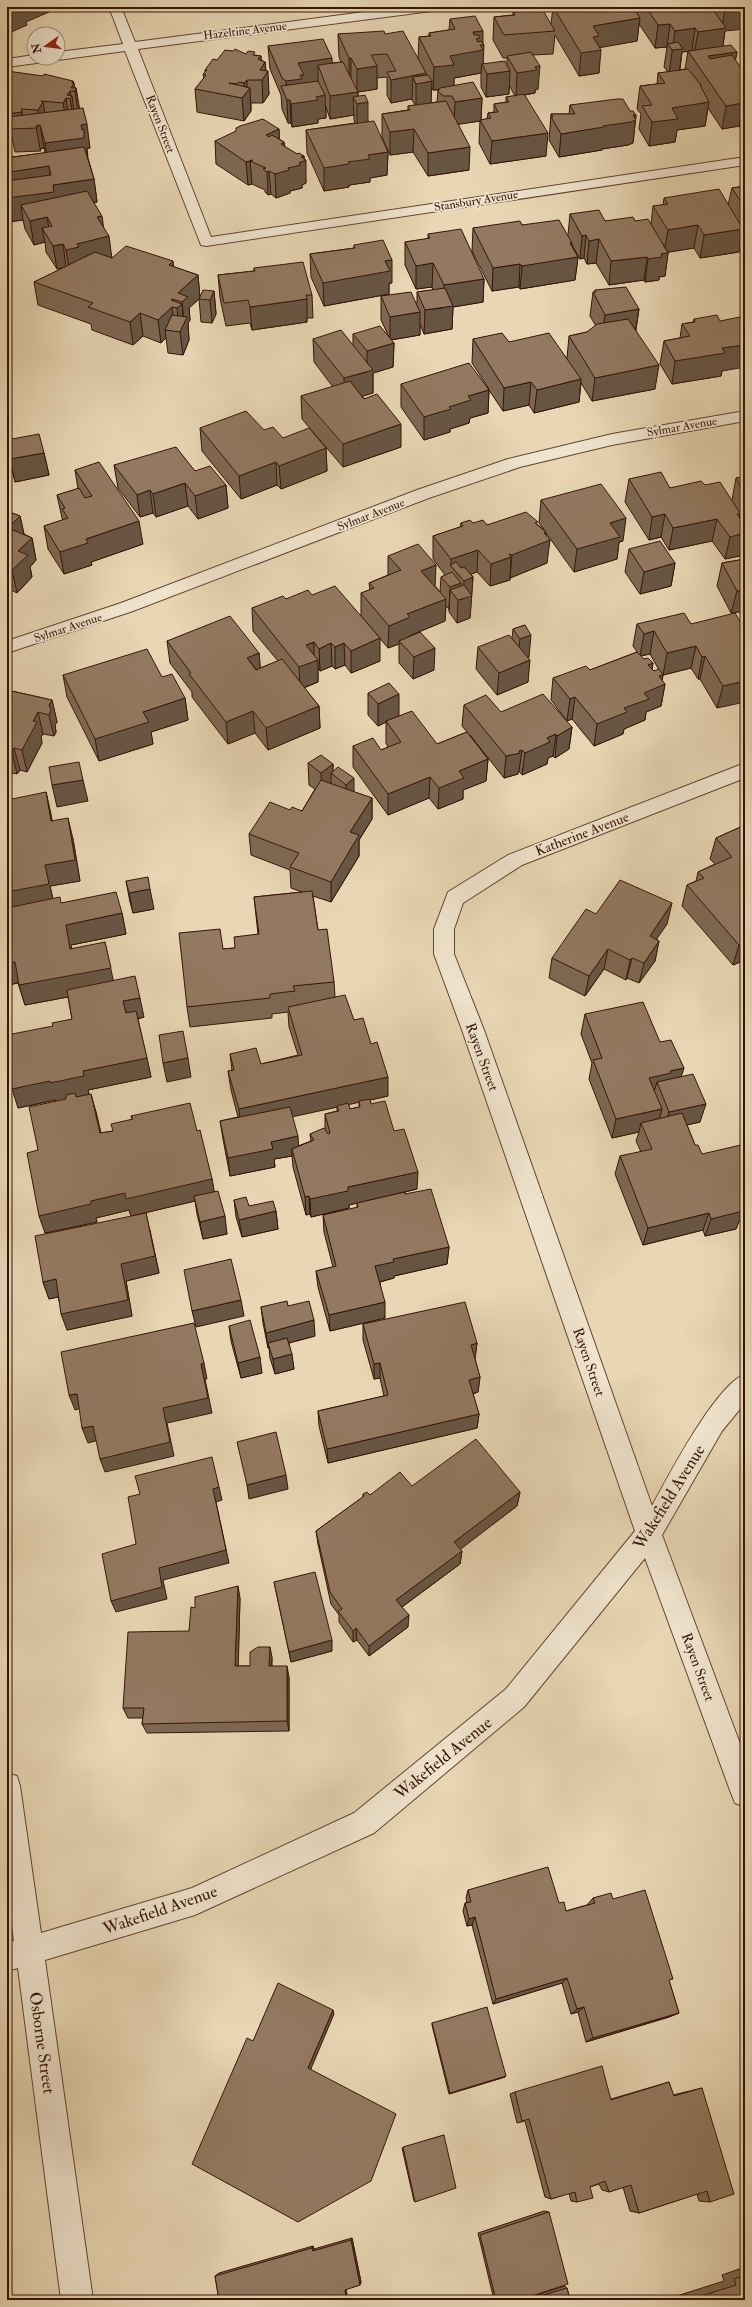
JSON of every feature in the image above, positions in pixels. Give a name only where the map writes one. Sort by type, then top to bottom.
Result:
[{"type":"street","name":"Rayen Street","points":[[115,7],[206,242]]},
{"type":"street","name":"Hazeltine Avenue","points":[[66,55],[432,7]]},
{"type":"street","points":[[7,63],[26,60]]},
{"type":"street","name":"Stansbury Avenue","points":[[206,242],[745,161]]},
{"type":"street","name":"Sylmar Avenue","points":[[7,647],[115,612],[484,472],[596,442],[745,416]]},
{"type":"street","name":"Katherine Avenue","points":[[444,929],[455,898],[515,860],[745,770]]},
{"type":"street","name":"Rayen Street","points":[[444,929],[444,954],[476,1038],[650,1534],[745,1793]]},
{"type":"street","name":"Wakefield Avenue","points":[[18,1955],[195,1901],[364,1823],[515,1698],[650,1534],[714,1423],[745,1385]]},
{"type":"street","name":"Osborne Street","points":[[7,1786],[18,1955],[77,2300]]},
{"type":"building","points":[[541,7],[555,31],[504,35],[494,17],[515,15],[513,11]]},
{"type":"building","points":[[553,7],[633,7],[640,18],[593,26],[599,36],[593,37],[601,50],[581,53]]},
{"type":"building","points":[[646,7],[711,7],[726,28],[698,32],[695,28],[675,31],[670,24],[658,25]]},
{"type":"building","points":[[724,7],[740,7],[725,9]]},
{"type":"building","points":[[475,16],[483,31],[473,32],[474,35],[478,35],[480,38],[476,39],[478,42],[481,41],[484,45],[480,45],[483,50],[450,56],[454,65],[434,67],[419,37],[431,36],[429,33],[455,29],[450,19]]},
{"type":"building","points":[[384,31],[385,34],[403,31],[426,73],[391,80],[387,72],[396,71],[387,54],[371,55],[377,66],[357,69],[351,58],[349,58],[338,34]]},
{"type":"building","points":[[323,39],[332,58],[298,63],[304,75],[300,75],[302,79],[286,81],[282,78],[268,46]]},
{"type":"building","points":[[678,42],[683,49],[672,50],[668,44]]},
{"type":"building","points":[[731,45],[737,52],[708,56],[710,59],[732,55],[741,68],[745,67],[745,105],[743,103],[726,106],[688,51]]},
{"type":"building","points":[[235,49],[246,54],[248,51],[255,52],[253,55],[261,56],[258,59],[265,62],[260,70],[268,71],[262,80],[247,80],[244,83],[239,82],[237,84],[229,83],[250,88],[242,98],[195,89],[206,75],[203,74],[213,59],[217,60],[225,50],[233,51]]},
{"type":"building","points":[[531,52],[540,66],[535,67],[537,70],[517,73],[507,56]]},
{"type":"building","points":[[505,61],[510,71],[487,74],[482,64]]},
{"type":"building","points":[[343,62],[358,92],[330,96],[318,65]]},
{"type":"building","points":[[688,69],[701,85],[709,102],[672,108],[678,119],[652,122],[642,106],[652,105],[640,86],[665,83],[658,73]]},
{"type":"building","points":[[7,71],[43,76],[44,74],[73,81],[72,83],[74,83],[71,88],[76,88],[75,91],[70,91],[67,95],[72,96],[70,99],[66,98],[63,103],[41,101],[43,102],[38,110],[21,109],[22,112],[7,114]]},
{"type":"building","points":[[428,75],[432,81],[416,84],[413,77]]},
{"type":"building","points":[[318,81],[325,95],[316,97],[318,100],[291,104],[290,100],[287,100],[281,86]]},
{"type":"building","points":[[473,82],[482,98],[455,102],[452,96],[443,96],[438,91],[440,88]]},
{"type":"building","points":[[524,94],[548,133],[492,141],[480,120],[491,118],[488,113],[498,112],[494,104],[509,102],[506,97]]},
{"type":"building","points":[[365,95],[368,102],[357,104],[353,97]]},
{"type":"building","points":[[623,99],[630,111],[633,111],[636,115],[633,115],[636,120],[561,134],[551,117],[553,117],[551,114],[575,114],[570,105]]},
{"type":"building","points":[[446,101],[470,147],[428,153],[414,129],[390,132],[382,114],[410,110],[408,106]]},
{"type":"building","points":[[83,108],[87,124],[81,125],[82,130],[84,129],[84,138],[45,143],[40,125],[36,126],[37,128],[11,129],[8,117]]},
{"type":"building","points":[[263,119],[279,129],[266,135],[269,137],[272,135],[284,142],[281,144],[297,154],[299,153],[304,156],[301,157],[306,160],[299,163],[301,165],[288,168],[289,170],[275,174],[269,171],[267,172],[263,169],[266,168],[250,161],[253,160],[246,162],[215,141],[236,131],[236,128],[240,126]]},
{"type":"building","points":[[374,121],[388,152],[368,155],[370,159],[348,162],[349,164],[324,168],[306,130]]},
{"type":"building","points":[[7,139],[11,154],[7,154]]},
{"type":"building","points":[[84,147],[94,179],[53,185],[54,192],[7,198],[7,181],[51,175],[49,166],[10,172],[7,158]]},
{"type":"building","points":[[745,186],[745,208],[732,188]]},
{"type":"building","points":[[719,189],[743,229],[704,235],[698,225],[668,230],[653,206],[668,204],[664,198]]},
{"type":"building","points":[[87,191],[102,216],[97,217],[109,236],[77,244],[79,247],[66,250],[63,244],[53,246],[42,228],[52,226],[47,217],[30,221],[21,205]]},
{"type":"building","points":[[599,210],[605,221],[633,217],[635,221],[648,219],[668,253],[661,254],[662,257],[648,259],[647,257],[611,261],[599,239],[589,241],[586,235],[582,236],[570,214]]},
{"type":"building","points":[[559,220],[578,257],[522,266],[520,264],[493,268],[473,228],[520,221],[522,225]]},
{"type":"building","points":[[461,229],[484,279],[444,285],[433,263],[416,266],[405,242],[430,238],[428,234]]},
{"type":"building","points":[[383,240],[392,260],[385,261],[390,271],[323,283],[310,254],[355,248],[354,245]]},
{"type":"building","points":[[126,246],[173,261],[169,265],[198,275],[178,293],[188,297],[182,302],[171,300],[182,304],[177,308],[172,307],[158,320],[140,313],[130,322],[88,307],[93,303],[34,282],[95,252],[112,258]]},
{"type":"building","points":[[303,262],[312,295],[306,295],[307,299],[250,307],[248,300],[224,303],[218,275],[255,271],[254,268]]},
{"type":"building","points":[[626,287],[639,309],[605,315],[593,292],[596,292],[595,290]]},
{"type":"building","points":[[445,288],[453,306],[425,310],[417,292]]},
{"type":"building","points":[[203,290],[214,291],[210,300],[199,299]]},
{"type":"building","points":[[411,292],[420,312],[390,317],[381,296]]},
{"type":"building","points":[[172,315],[187,317],[180,332],[165,330]]},
{"type":"building","points":[[717,315],[720,321],[745,316],[745,345],[722,348],[725,353],[675,361],[664,341],[690,336],[682,324],[695,322],[694,319]]},
{"type":"building","points":[[628,319],[659,365],[595,378],[569,336],[587,332],[597,324]]},
{"type":"building","points":[[380,326],[394,343],[367,351],[353,334]]},
{"type":"building","points":[[341,330],[373,370],[344,378],[313,339]]},
{"type":"building","points":[[502,333],[509,342],[549,333],[581,379],[537,390],[531,382],[504,388],[473,339]]},
{"type":"building","points":[[469,363],[489,390],[468,396],[471,400],[449,407],[451,409],[424,417],[401,384]]},
{"type":"building","points":[[350,381],[364,399],[377,394],[401,424],[343,444],[301,396]]},
{"type":"building","points":[[246,411],[264,430],[273,427],[283,438],[309,428],[326,448],[279,466],[276,462],[239,476],[200,428]]},
{"type":"building","points":[[39,434],[44,453],[10,459],[7,440]]},
{"type":"building","points":[[176,447],[195,471],[210,466],[226,485],[195,496],[185,483],[153,494],[150,490],[137,495],[114,465]]},
{"type":"building","points":[[99,462],[139,521],[86,539],[88,543],[60,552],[44,526],[68,518],[62,509],[65,508],[57,495],[79,488],[85,498],[92,496],[75,470]]},
{"type":"building","points":[[661,472],[670,488],[701,481],[705,485],[720,482],[740,513],[737,514],[745,526],[745,533],[730,537],[717,519],[673,528],[665,514],[652,517],[629,479]]},
{"type":"building","points":[[745,477],[745,495],[736,478]]},
{"type":"building","points":[[601,484],[626,518],[610,523],[620,537],[577,549],[541,500]]},
{"type":"building","points":[[7,511],[20,516],[8,528],[32,538],[18,551],[28,555],[12,570],[7,568]]},
{"type":"building","points":[[526,512],[538,522],[535,523],[546,532],[544,533],[550,540],[512,555],[509,554],[511,557],[491,564],[478,550],[451,559],[433,536],[463,526],[461,523],[470,520],[473,523],[483,520],[487,525]]},
{"type":"building","points":[[660,541],[675,563],[644,572],[629,549]]},
{"type":"building","points":[[418,544],[436,565],[421,571],[446,599],[407,614],[410,617],[389,626],[361,593],[374,588],[369,583],[401,570],[388,556]]},
{"type":"building","points":[[745,559],[745,590],[737,591],[722,563]]},
{"type":"building","points":[[456,562],[461,568],[464,567],[473,577],[464,581],[450,565]]},
{"type":"building","points":[[452,572],[461,583],[450,587],[441,577]]},
{"type":"building","points":[[464,585],[472,596],[458,600],[450,590]]},
{"type":"building","points":[[335,586],[380,638],[351,651],[344,643],[335,647],[331,643],[319,649],[314,642],[306,645],[318,660],[299,667],[252,608],[283,596],[286,599],[308,590],[312,595]]},
{"type":"building","points":[[684,613],[691,624],[735,613],[745,630],[745,681],[723,686],[705,656],[702,657],[696,646],[667,653],[654,631],[644,634],[637,624]]},
{"type":"building","points":[[230,616],[259,653],[247,658],[256,670],[282,659],[319,706],[266,728],[253,711],[226,722],[189,674],[191,673],[167,641]]},
{"type":"building","points":[[525,625],[531,635],[520,639],[513,629]]},
{"type":"building","points":[[420,632],[435,648],[414,657],[399,641]]},
{"type":"building","points":[[509,635],[530,660],[499,673],[478,647]]},
{"type":"building","points":[[147,649],[162,677],[172,674],[185,698],[143,712],[149,722],[95,739],[63,675]]},
{"type":"building","points":[[637,652],[644,659],[648,658],[653,663],[648,665],[654,671],[659,669],[663,675],[659,676],[665,684],[644,693],[649,699],[624,708],[627,712],[597,724],[575,697],[570,699],[553,678],[586,666],[590,670]]},
{"type":"building","points":[[389,683],[399,694],[378,704],[368,693]]},
{"type":"building","points":[[7,690],[52,700],[49,705],[51,710],[49,715],[38,712],[33,721],[37,722],[22,750],[14,748],[12,752],[7,751]]},
{"type":"building","points":[[543,694],[572,727],[557,736],[556,734],[547,738],[550,742],[525,753],[522,750],[519,751],[520,753],[506,756],[464,705],[486,695],[501,712]]},
{"type":"building","points":[[412,711],[437,744],[467,732],[488,759],[459,771],[464,778],[439,788],[430,777],[388,794],[353,746],[373,738],[381,750],[401,742],[386,721]]},
{"type":"building","points":[[321,755],[333,764],[321,773],[308,763]]},
{"type":"building","points":[[79,762],[83,780],[52,785],[49,767]]},
{"type":"building","points":[[338,767],[354,778],[346,785],[331,773]]},
{"type":"building","points":[[321,780],[372,798],[350,832],[359,835],[331,882],[290,867],[299,853],[249,834],[270,802],[290,810],[292,807],[302,811]]},
{"type":"building","points":[[46,792],[51,821],[68,818],[75,860],[45,865],[49,884],[7,892],[7,800]]},
{"type":"building","points":[[745,825],[745,943],[739,945],[687,885],[704,878],[698,872],[732,857],[716,838]]},
{"type":"building","points":[[148,877],[150,889],[129,893],[126,881]]},
{"type":"building","points":[[620,880],[672,903],[650,936],[659,941],[644,963],[632,958],[630,960],[608,949],[589,976],[552,958],[586,909],[596,914]]},
{"type":"building","points":[[312,891],[318,930],[327,929],[334,982],[293,986],[295,991],[270,994],[270,998],[187,1007],[179,933],[220,929],[223,949],[235,948],[234,937],[259,934],[254,897]]},
{"type":"building","points":[[116,892],[122,913],[66,925],[70,949],[105,942],[111,968],[19,985],[15,962],[7,964],[7,908],[60,897],[61,903]]},
{"type":"building","points":[[135,976],[140,998],[123,1001],[126,1013],[136,1011],[147,1058],[83,1071],[84,1076],[12,1089],[7,1058],[7,1035],[53,1026],[52,1023],[72,1019],[67,990]]},
{"type":"building","points":[[345,995],[354,1020],[363,1018],[371,1044],[377,1042],[388,1077],[239,1109],[228,1071],[234,1070],[230,1054],[256,1048],[261,1064],[302,1055],[288,1007]]},
{"type":"building","points":[[643,1002],[660,1042],[671,1040],[684,1068],[670,1071],[671,1073],[649,1078],[662,1109],[616,1119],[593,1060],[602,1058],[585,1014]]},
{"type":"building","points":[[183,1031],[188,1058],[163,1063],[159,1035]]},
{"type":"building","points":[[693,1074],[706,1104],[669,1112],[657,1082]]},
{"type":"building","points":[[75,1093],[76,1097],[91,1094],[100,1133],[113,1131],[111,1124],[133,1119],[131,1116],[190,1103],[197,1131],[200,1130],[212,1179],[126,1199],[125,1193],[91,1201],[91,1204],[39,1216],[27,1153],[38,1150],[29,1107],[66,1099],[66,1095]]},
{"type":"building","points":[[370,1099],[371,1104],[385,1101],[394,1131],[404,1129],[418,1172],[348,1187],[348,1191],[310,1199],[309,1196],[305,1197],[292,1149],[314,1140],[310,1134],[324,1128],[328,1134],[330,1133],[325,1114],[339,1111],[337,1106],[348,1103],[350,1109],[360,1107],[359,1101]]},
{"type":"building","points":[[290,1107],[298,1136],[271,1142],[273,1149],[228,1158],[220,1121]]},
{"type":"building","points":[[682,1113],[695,1145],[698,1145],[702,1154],[745,1144],[745,1204],[740,1205],[743,1211],[711,1219],[709,1213],[648,1228],[620,1156],[652,1149],[641,1123]]},
{"type":"building","points":[[431,1189],[449,1247],[393,1259],[394,1262],[375,1266],[385,1302],[329,1315],[316,1271],[336,1266],[323,1215],[358,1207],[357,1203],[405,1192],[405,1194]]},
{"type":"building","points":[[218,1191],[225,1216],[200,1222],[194,1196]]},
{"type":"building","points":[[246,1197],[249,1206],[273,1201],[276,1211],[239,1220],[234,1200]]},
{"type":"building","points":[[146,1213],[155,1256],[121,1264],[128,1300],[61,1314],[56,1279],[43,1282],[35,1236]]},
{"type":"building","points":[[231,1259],[241,1300],[192,1311],[184,1270]]},
{"type":"building","points":[[287,1301],[288,1306],[309,1301],[314,1320],[266,1333],[261,1307]]},
{"type":"building","points":[[465,1302],[477,1343],[471,1345],[480,1377],[469,1380],[479,1414],[327,1449],[318,1411],[388,1395],[380,1363],[374,1364],[363,1324]]},
{"type":"building","points":[[250,1320],[260,1357],[238,1363],[229,1326]]},
{"type":"building","points":[[194,1323],[204,1363],[201,1364],[208,1398],[163,1408],[170,1442],[100,1459],[93,1426],[82,1428],[77,1394],[69,1395],[61,1352]]},
{"type":"building","points":[[287,1338],[292,1354],[273,1359],[268,1343]]},
{"type":"building","points":[[276,1432],[286,1475],[247,1485],[237,1442]]},
{"type":"building","points":[[476,1439],[520,1492],[454,1542],[462,1551],[396,1600],[409,1615],[369,1646],[356,1628],[353,1631],[338,1611],[342,1609],[330,1592],[316,1531],[364,1496],[363,1494],[367,1492],[370,1495],[400,1472],[412,1486]]},
{"type":"building","points":[[212,1457],[219,1487],[213,1489],[226,1550],[159,1568],[162,1587],[111,1601],[102,1554],[136,1544],[128,1497],[140,1494],[135,1476]]},
{"type":"building","points":[[315,1572],[332,1640],[289,1652],[274,1582]]},
{"type":"building","points":[[238,1586],[235,1666],[250,1666],[250,1652],[258,1647],[270,1647],[269,1666],[287,1666],[287,1721],[142,1724],[144,1708],[123,1708],[128,1632],[189,1631],[191,1607],[195,1608],[195,1597]]},
{"type":"building","points":[[548,1867],[559,1903],[564,1902],[566,1911],[595,1903],[593,1898],[611,1893],[613,1899],[645,1890],[673,1979],[669,1980],[679,2013],[593,2038],[584,2007],[577,2009],[567,1978],[496,1999],[475,1917],[469,1919],[465,1903],[471,1902],[468,1890]]},
{"type":"building","points":[[278,1983],[333,2010],[308,2068],[396,2114],[371,2181],[298,2222],[192,2164],[247,2038],[253,2041]]},
{"type":"building","points":[[487,2007],[506,2076],[450,2093],[432,2023]]},
{"type":"building","points":[[602,2066],[611,2100],[669,2082],[674,2096],[702,2088],[734,2194],[710,2202],[707,2191],[639,2213],[631,2185],[609,2192],[605,2181],[590,2187],[593,2198],[577,2202],[575,2192],[551,2199],[529,2119],[522,2121],[515,2092]]},
{"type":"building","points":[[444,2135],[456,2188],[415,2202],[403,2147]]},
{"type":"building","points":[[549,2212],[568,2284],[520,2300],[496,2300],[480,2235]]},
{"type":"building","points":[[351,2240],[360,2285],[345,2290],[346,2300],[219,2300],[215,2276],[312,2248],[313,2251]]},
{"type":"building","points":[[745,2275],[745,2300],[689,2300],[736,2285],[734,2279]]},
{"type":"building","points":[[567,2288],[570,2300],[527,2300]]}]
